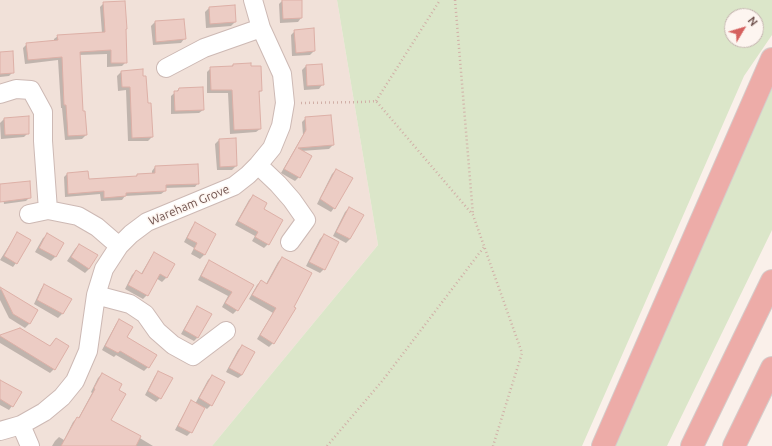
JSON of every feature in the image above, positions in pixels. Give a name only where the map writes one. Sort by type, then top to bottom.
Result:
[{"type":"highway","points":[[603,446],[772,59]]},
{"type":"highway","points":[[692,446],[772,281]]},
{"type":"highway","points":[[734,446],[772,368]]},
{"type":"street","name":"Wareham Grove","points":[[0,431],[21,425],[44,412],[62,397],[75,381],[88,351],[96,295],[104,269],[119,246],[131,234],[147,222],[234,186],[258,165],[272,148],[281,126],[285,104],[282,74],[261,28],[253,0]]},
{"type":"street","points":[[166,68],[204,48],[261,28]]},
{"type":"street","points":[[0,94],[36,83],[43,112],[43,141],[48,210]]},
{"type":"street","points":[[258,165],[292,200],[306,220],[290,242]]},
{"type":"street","points":[[29,214],[48,210],[78,216],[98,227],[119,246]]},
{"type":"street","points":[[96,295],[130,304],[145,314],[157,331],[191,363],[226,331]]},
{"type":"street","points":[[21,425],[30,446]]},
{"type":"path","points":[[376,101],[440,0]]},
{"type":"path","points":[[455,0],[473,215],[522,353],[493,446]]},
{"type":"path","points":[[285,104],[376,101]]},
{"type":"path","points":[[376,101],[473,215]]},
{"type":"path","points":[[327,446],[383,380],[484,246]]},
{"type":"shaded area","points":[[0,0],[337,0],[378,245],[212,446],[0,446]]},
{"type":"green space","points":[[337,0],[772,0],[772,35],[764,47],[764,8],[724,8],[724,48],[763,48],[744,76],[582,446],[212,446],[378,245]]},
{"type":"green space","points":[[772,88],[772,230],[667,446],[614,446]]},
{"type":"building","points":[[282,0],[302,0],[302,18],[283,19]]},
{"type":"building","points":[[125,1],[127,63],[111,63],[111,50],[80,52],[83,111],[85,111],[87,135],[68,136],[66,105],[64,105],[62,57],[28,60],[26,43],[58,40],[57,35],[105,32],[103,2]]},
{"type":"building","points":[[235,5],[236,22],[210,24],[209,7]]},
{"type":"building","points":[[184,19],[186,39],[156,42],[155,21]]},
{"type":"building","points":[[314,28],[315,51],[296,53],[294,30]]},
{"type":"building","points":[[13,51],[14,73],[0,74],[0,52]]},
{"type":"building","points":[[251,63],[251,66],[261,66],[262,91],[259,91],[261,129],[234,130],[232,90],[211,90],[210,67],[233,66],[233,64]]},
{"type":"building","points":[[322,64],[324,85],[307,86],[306,65]]},
{"type":"building","points":[[143,69],[143,76],[146,76],[148,103],[151,103],[153,137],[132,138],[130,87],[122,87],[121,71]]},
{"type":"building","points":[[203,87],[204,110],[175,111],[174,91],[178,91],[179,88]]},
{"type":"building","points":[[331,115],[334,145],[298,148],[312,156],[300,178],[284,169],[306,130],[305,117]]},
{"type":"building","points":[[29,116],[29,134],[5,135],[4,118]]},
{"type":"building","points":[[236,138],[237,166],[220,167],[219,139]]},
{"type":"building","points":[[198,164],[199,184],[166,185],[166,191],[126,193],[126,196],[104,198],[104,191],[68,194],[67,173],[88,171],[89,179],[137,176],[137,174],[155,173],[155,166]]},
{"type":"building","points":[[336,169],[353,178],[335,209],[320,199]]},
{"type":"building","points":[[30,181],[31,198],[0,202],[0,184]]},
{"type":"building","points":[[253,195],[267,203],[264,209],[283,220],[269,245],[255,237],[258,232],[238,221]]},
{"type":"building","points":[[349,207],[364,215],[350,239],[336,232]]},
{"type":"building","points":[[195,222],[216,234],[205,255],[194,249],[197,243],[187,238]]},
{"type":"building","points":[[17,232],[31,240],[17,264],[4,256]]},
{"type":"building","points":[[47,233],[64,243],[56,257],[39,248]]},
{"type":"building","points":[[324,234],[339,242],[325,270],[309,262]]},
{"type":"building","points":[[79,244],[98,255],[89,269],[71,257]]},
{"type":"building","points":[[154,252],[175,264],[167,278],[160,274],[148,296],[128,285],[136,270],[142,274]]},
{"type":"building","points":[[282,257],[312,273],[294,307],[296,308],[274,344],[260,335],[276,308],[252,295],[261,280],[267,284]]},
{"type":"building","points":[[209,260],[254,285],[238,311],[225,303],[232,292],[201,276]]},
{"type":"building","points":[[44,284],[72,299],[63,314],[37,300]]},
{"type":"building","points":[[0,287],[38,310],[30,324],[13,314]]},
{"type":"building","points":[[197,306],[212,314],[198,338],[184,330]]},
{"type":"building","points":[[119,319],[133,327],[127,337],[157,355],[149,368],[120,351],[118,353],[105,346]]},
{"type":"building","points":[[20,328],[50,346],[56,338],[69,346],[55,370],[0,336]]},
{"type":"building","points":[[242,345],[255,352],[242,375],[229,368]]},
{"type":"building","points":[[158,371],[173,378],[161,399],[148,391]]},
{"type":"building","points":[[102,373],[122,384],[119,390],[126,394],[111,420],[141,436],[136,446],[61,446],[77,417],[79,418]]},
{"type":"building","points":[[212,375],[225,382],[212,406],[199,398]]},
{"type":"building","points":[[0,380],[22,392],[13,407],[0,399]]},
{"type":"building","points":[[191,400],[205,408],[192,433],[178,426]]}]
